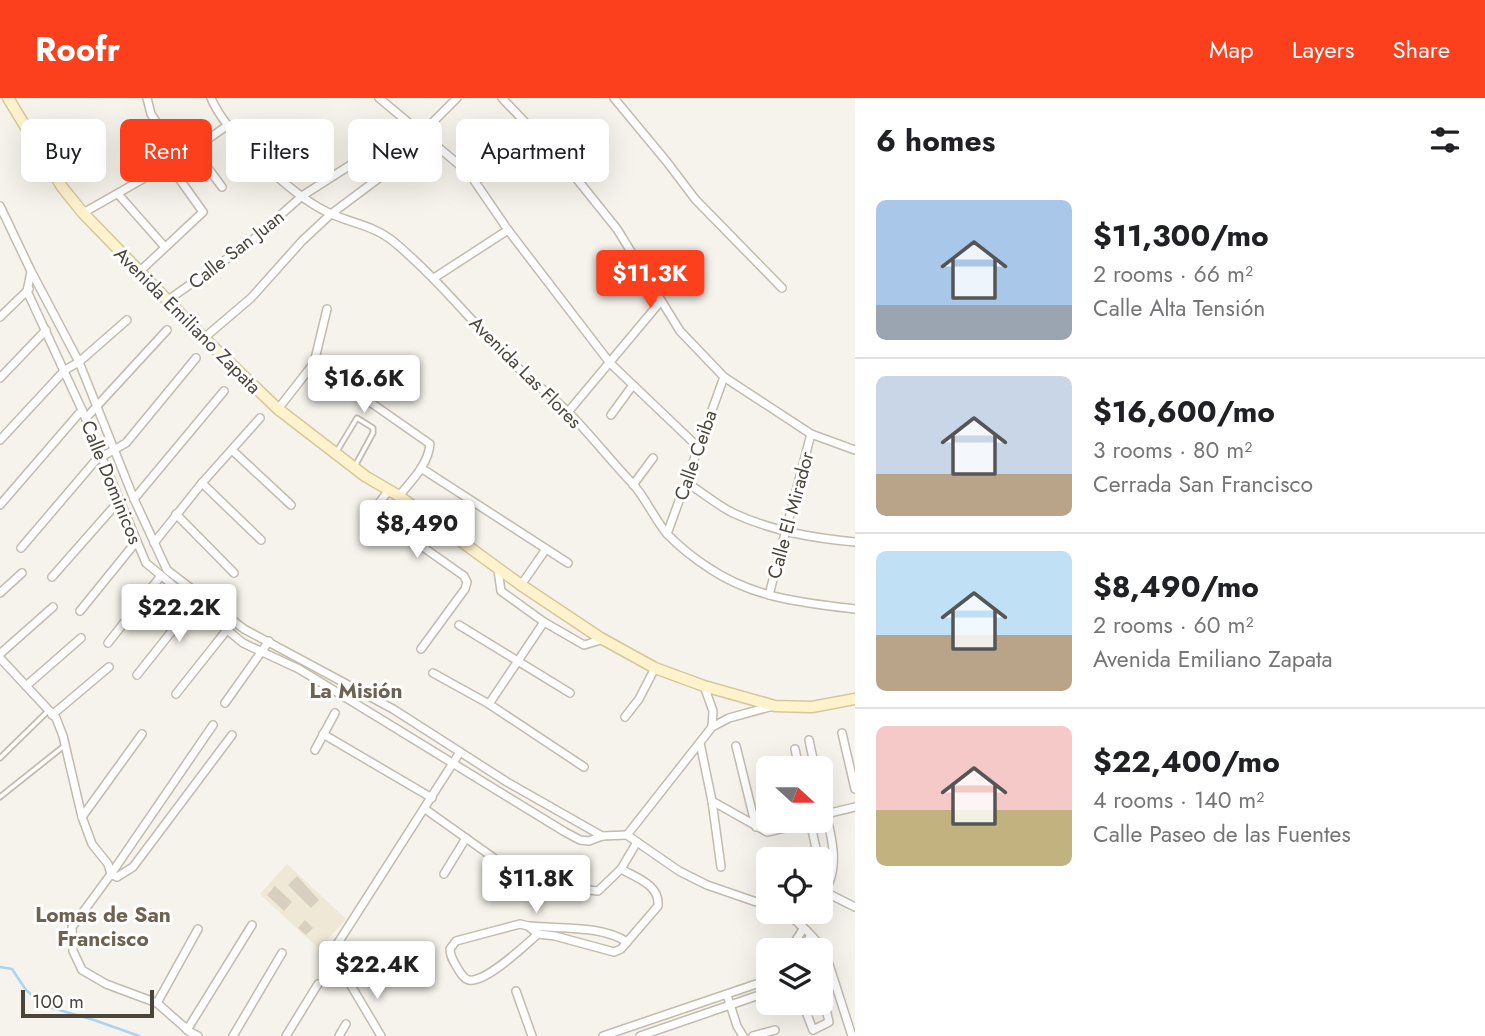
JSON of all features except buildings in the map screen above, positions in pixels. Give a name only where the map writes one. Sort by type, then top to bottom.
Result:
[{"type":"main road","name":"Avenida Emiliano Zapata","points":[[8,98],[62,187],[83,213],[204,338],[278,409],[498,570],[604,639],[655,668],[704,686],[775,706],[812,707],[855,699]]},
{"type":"street","points":[[147,98],[154,119]]},
{"type":"street","name":"Avenida Las Flores","points":[[211,98],[226,122]]},
{"type":"street","points":[[379,98],[405,119]]},
{"type":"street","points":[[436,119],[457,98]]},
{"type":"street","points":[[502,98],[564,163],[617,229],[680,331],[724,377],[811,434],[855,450]]},
{"type":"street","points":[[616,101],[695,199],[782,288]]},
{"type":"street","points":[[442,151],[468,173],[610,363],[697,446]]},
{"type":"street","name":"Calle San Juan","points":[[168,300],[248,244],[302,196],[348,167]]},
{"type":"street","points":[[212,173],[222,187]]},
{"type":"street","points":[[83,213],[137,182]]},
{"type":"street","points":[[139,272],[203,212],[182,182]]},
{"type":"street","name":"Avenida Las Flores","points":[[286,182],[331,214],[382,233],[434,278],[510,360],[568,412],[634,485],[667,534],[707,568],[735,584],[794,602],[855,609]]},
{"type":"street","points":[[204,338],[251,298],[302,241],[331,214],[374,182]]},
{"type":"street","points":[[118,194],[164,246]]},
{"type":"street","name":"Calle Dominicos","points":[[0,206],[79,362],[134,499],[167,569],[244,629],[393,709],[507,782],[602,836]]},
{"type":"street","points":[[434,278],[508,230]]},
{"type":"street","points":[[27,291],[31,271]]},
{"type":"street","points":[[0,317],[37,281]]},
{"type":"street","name":"Calle Dominicos","points":[[27,291],[86,418],[146,564],[160,577],[243,643],[299,669],[580,840],[627,835]]},
{"type":"street","points":[[568,412],[662,301]]},
{"type":"street","points":[[278,409],[314,363],[327,309]]},
{"type":"street","points":[[0,440],[65,370],[79,362],[127,320]]},
{"type":"street","points":[[0,378],[46,330]]},
{"type":"street","points":[[86,418],[167,330]]},
{"type":"street","points":[[21,548],[101,456],[126,443],[196,358]]},
{"type":"street","points":[[314,363],[430,444],[429,455],[399,496]]},
{"type":"street","name":"Calle Ceiba","points":[[667,534],[724,377]]},
{"type":"street","points":[[611,415],[633,385]]},
{"type":"street","points":[[134,499],[224,391]]},
{"type":"street","points":[[0,505],[82,410]]},
{"type":"street","points":[[153,543],[202,482],[260,418]]},
{"type":"street","name":"Calle El Mirador","points":[[769,595],[811,434]]},
{"type":"street","points":[[232,450],[291,505]]},
{"type":"street","points":[[634,485],[653,458]]},
{"type":"street","points":[[421,468],[568,563]]},
{"type":"street","points":[[202,482],[261,540]]},
{"type":"street","points":[[687,483],[732,512],[784,532],[855,542]]},
{"type":"street","points":[[389,491],[376,507],[376,514],[464,576],[467,582],[465,589],[421,649]]},
{"type":"street","points":[[52,577],[119,501]]},
{"type":"street","points":[[176,514],[234,573]]},
{"type":"street","points":[[80,611],[136,542]]},
{"type":"street","points":[[521,585],[546,549]]},
{"type":"street","points":[[498,570],[501,591],[544,622],[584,645],[604,639]]},
{"type":"street","points":[[0,593],[22,573]]},
{"type":"street","points":[[108,643],[160,577]]},
{"type":"street","points":[[137,675],[201,595]]},
{"type":"street","points":[[53,607],[0,656],[50,713],[65,745],[82,817],[92,844],[108,864],[111,874],[117,877],[133,867],[232,735]]},
{"type":"street","points":[[176,694],[234,621]]},
{"type":"street","points":[[489,704],[544,622]]},
{"type":"street","points":[[459,625],[570,693]]},
{"type":"street","points":[[26,686],[80,638]]},
{"type":"street","points":[[225,703],[269,641]]},
{"type":"street","points":[[50,713],[109,667]]},
{"type":"street","points":[[625,717],[639,699],[655,668]]},
{"type":"street","points":[[433,673],[489,704],[584,767]]},
{"type":"street","points":[[345,697],[351,686]]},
{"type":"street","points":[[704,686],[713,711],[712,727]]},
{"type":"street","points":[[756,902],[707,886],[679,871],[627,835],[712,727],[729,718],[775,706]]},
{"type":"street","points":[[315,750],[335,713]]},
{"type":"street","points":[[198,1036],[187,1030],[157,1003],[106,984],[82,970],[73,951],[72,927],[213,725]]},
{"type":"street","points":[[842,733],[855,789]]},
{"type":"street","points":[[82,817],[142,734]]},
{"type":"street","points":[[323,734],[432,798]]},
{"type":"street","points":[[809,740],[812,756]]},
{"type":"street","points":[[700,743],[712,801],[721,867]]},
{"type":"street","points":[[736,746],[756,827]]},
{"type":"street","points":[[794,749],[796,756]]},
{"type":"street","points":[[329,957],[460,752]]},
{"type":"street","points":[[712,801],[756,827]]},
{"type":"street","points":[[833,812],[855,807]]},
{"type":"street","points":[[425,809],[494,858]]},
{"type":"street","points":[[444,874],[466,838]]},
{"type":"street","points":[[560,887],[598,891],[621,869],[638,842]]},
{"type":"street","points":[[833,850],[833,870]]},
{"type":"street","points":[[528,926],[538,934],[614,952],[621,950],[657,906],[659,898],[656,889],[621,869]]},
{"type":"street","points":[[833,898],[855,906]]},
{"type":"street","points":[[538,934],[500,966],[473,980],[463,977],[450,957],[450,949],[456,940],[520,924],[579,929],[618,937],[627,942]]},
{"type":"street","points":[[800,924],[810,937],[820,943],[827,955],[852,1036]]},
{"type":"street","points":[[796,938],[804,924]]},
{"type":"street","points":[[187,1030],[252,925]]},
{"type":"street","points":[[157,1003],[198,929]]},
{"type":"street","points":[[233,1036],[282,953]]},
{"type":"street","points":[[349,982],[381,1036]]},
{"type":"street","points":[[286,1036],[318,984]]},
{"type":"street","points":[[603,1036],[756,984]]},
{"type":"street","points":[[516,991],[532,1036]]},
{"type":"street","points":[[727,995],[729,1007],[743,1036]]},
{"type":"street","points":[[640,1036],[657,1033],[756,997]]},
{"type":"street","points":[[652,1020],[657,1033]]},
{"type":"street","points":[[339,1036],[346,1024]]},
{"type":"street","points":[[753,1036],[775,1030]]},
{"type":"lane","points":[[336,454],[357,418],[373,428],[373,433],[354,467]]},
{"type":"lane","points":[[0,758],[50,713]]},
{"type":"lane","points":[[0,797],[65,745]]},
{"type":"shaded area","points":[[287,864],[346,919],[319,949],[260,894]]},
{"type":"waterway","points":[[0,967],[12,969],[26,990],[45,1006],[139,1036]]},
{"type":"district","name":"La Misión","points":[[356,691]]},
{"type":"district","name":"Lomas de San Francisco","points":[[103,927]]}]
